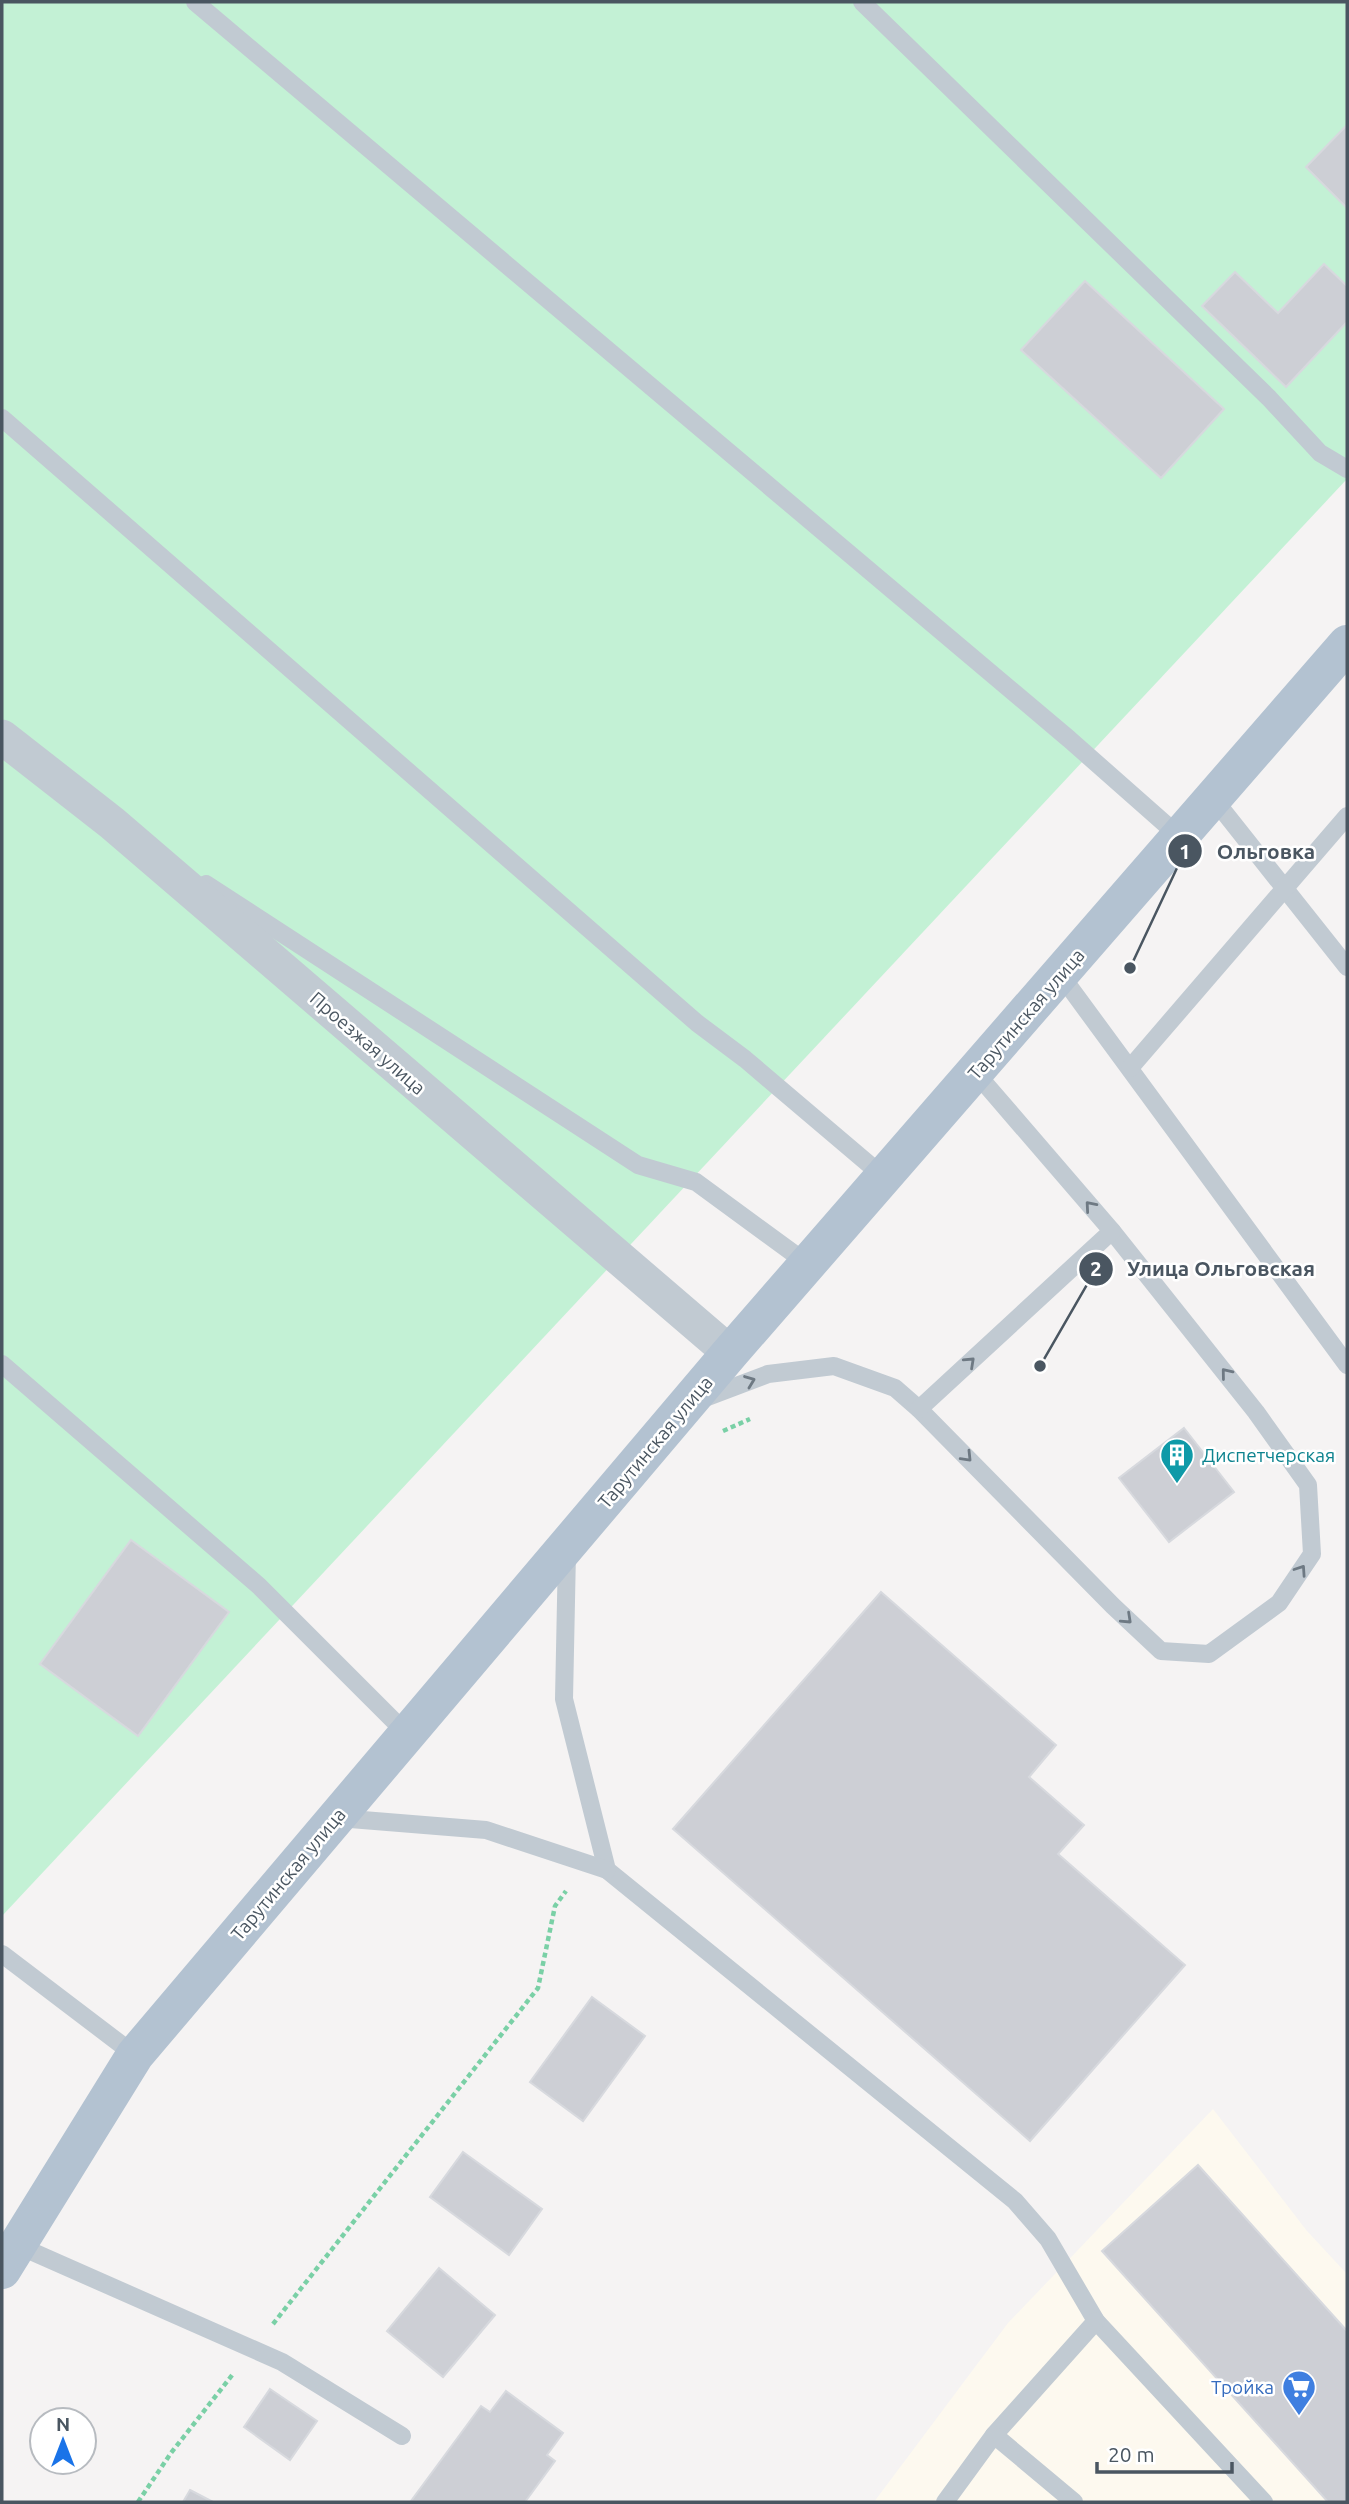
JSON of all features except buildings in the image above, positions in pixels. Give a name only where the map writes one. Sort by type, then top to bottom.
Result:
[{"type":"main road","name":"Тарутинская улица","points":[[9,2258],[135,2054],[730,1353],[1347,644]]},
{"type":"street","name":"Проезжая улица","points":[[2,737],[112,823],[730,1353]]},
{"type":"lane","points":[[195,2],[1069,739],[1180,837]]},
{"type":"lane","points":[[862,2],[1259,388],[1320,453],[1347,469]]},
{"type":"lane","points":[[2,418],[697,1023],[745,1059],[884,1177]]},
{"type":"lane","points":[[1213,798],[1347,967]]},
{"type":"lane","points":[[1130,1068],[1347,816]]},
{"type":"lane","points":[[112,823],[638,1165],[696,1182],[808,1264]]},
{"type":"lane","points":[[1060,974],[1347,1365]]},
{"type":"lane","points":[[686,1406],[768,1374],[834,1366],[895,1388],[919,1409],[1112,1606],[1161,1651],[1209,1654],[1279,1603],[1312,1555],[1308,1485],[1256,1412],[1112,1231],[975,1072]]},
{"type":"lane","points":[[919,1409],[1112,1231]]},
{"type":"lane","points":[[2,1364],[259,1586],[407,1734]]},
{"type":"lane","points":[[567,1545],[568,1607],[564,1699],[607,1870]]},
{"type":"lane","points":[[336,1818],[486,1830],[607,1870],[1015,2201],[1048,2239],[1096,2321],[1264,2502]]},
{"type":"lane","points":[[2,1954],[135,2054]]},
{"type":"lane","points":[[9,2258],[282,2362],[402,2437]]},
{"type":"lane","points":[[945,2502],[994,2435],[1096,2321]]},
{"type":"lane","points":[[994,2435],[1074,2502]]},
{"type":"path","points":[[715,1435],[752,1418]]},
{"type":"path","points":[[138,2502],[171,2453],[538,1988],[555,1906],[588,1864]]},
{"type":"shaded area","points":[[1213,2109],[1307,2231],[1347,2274],[1347,2502],[874,2502],[1008,2323]]},
{"type":"green space","points":[[2,2],[1347,2],[1347,479],[2,1916]]},
{"type":"place","name":"Ольговка","points":[[1130,968]]},
{"type":"place","name":"Улица Ольговская","points":[[1040,1366]]},
{"type":"place","name":"Диспетчерская","points":[[1177,1485]]},
{"type":"place","name":"Тройка","points":[[1299,2417]]}]
